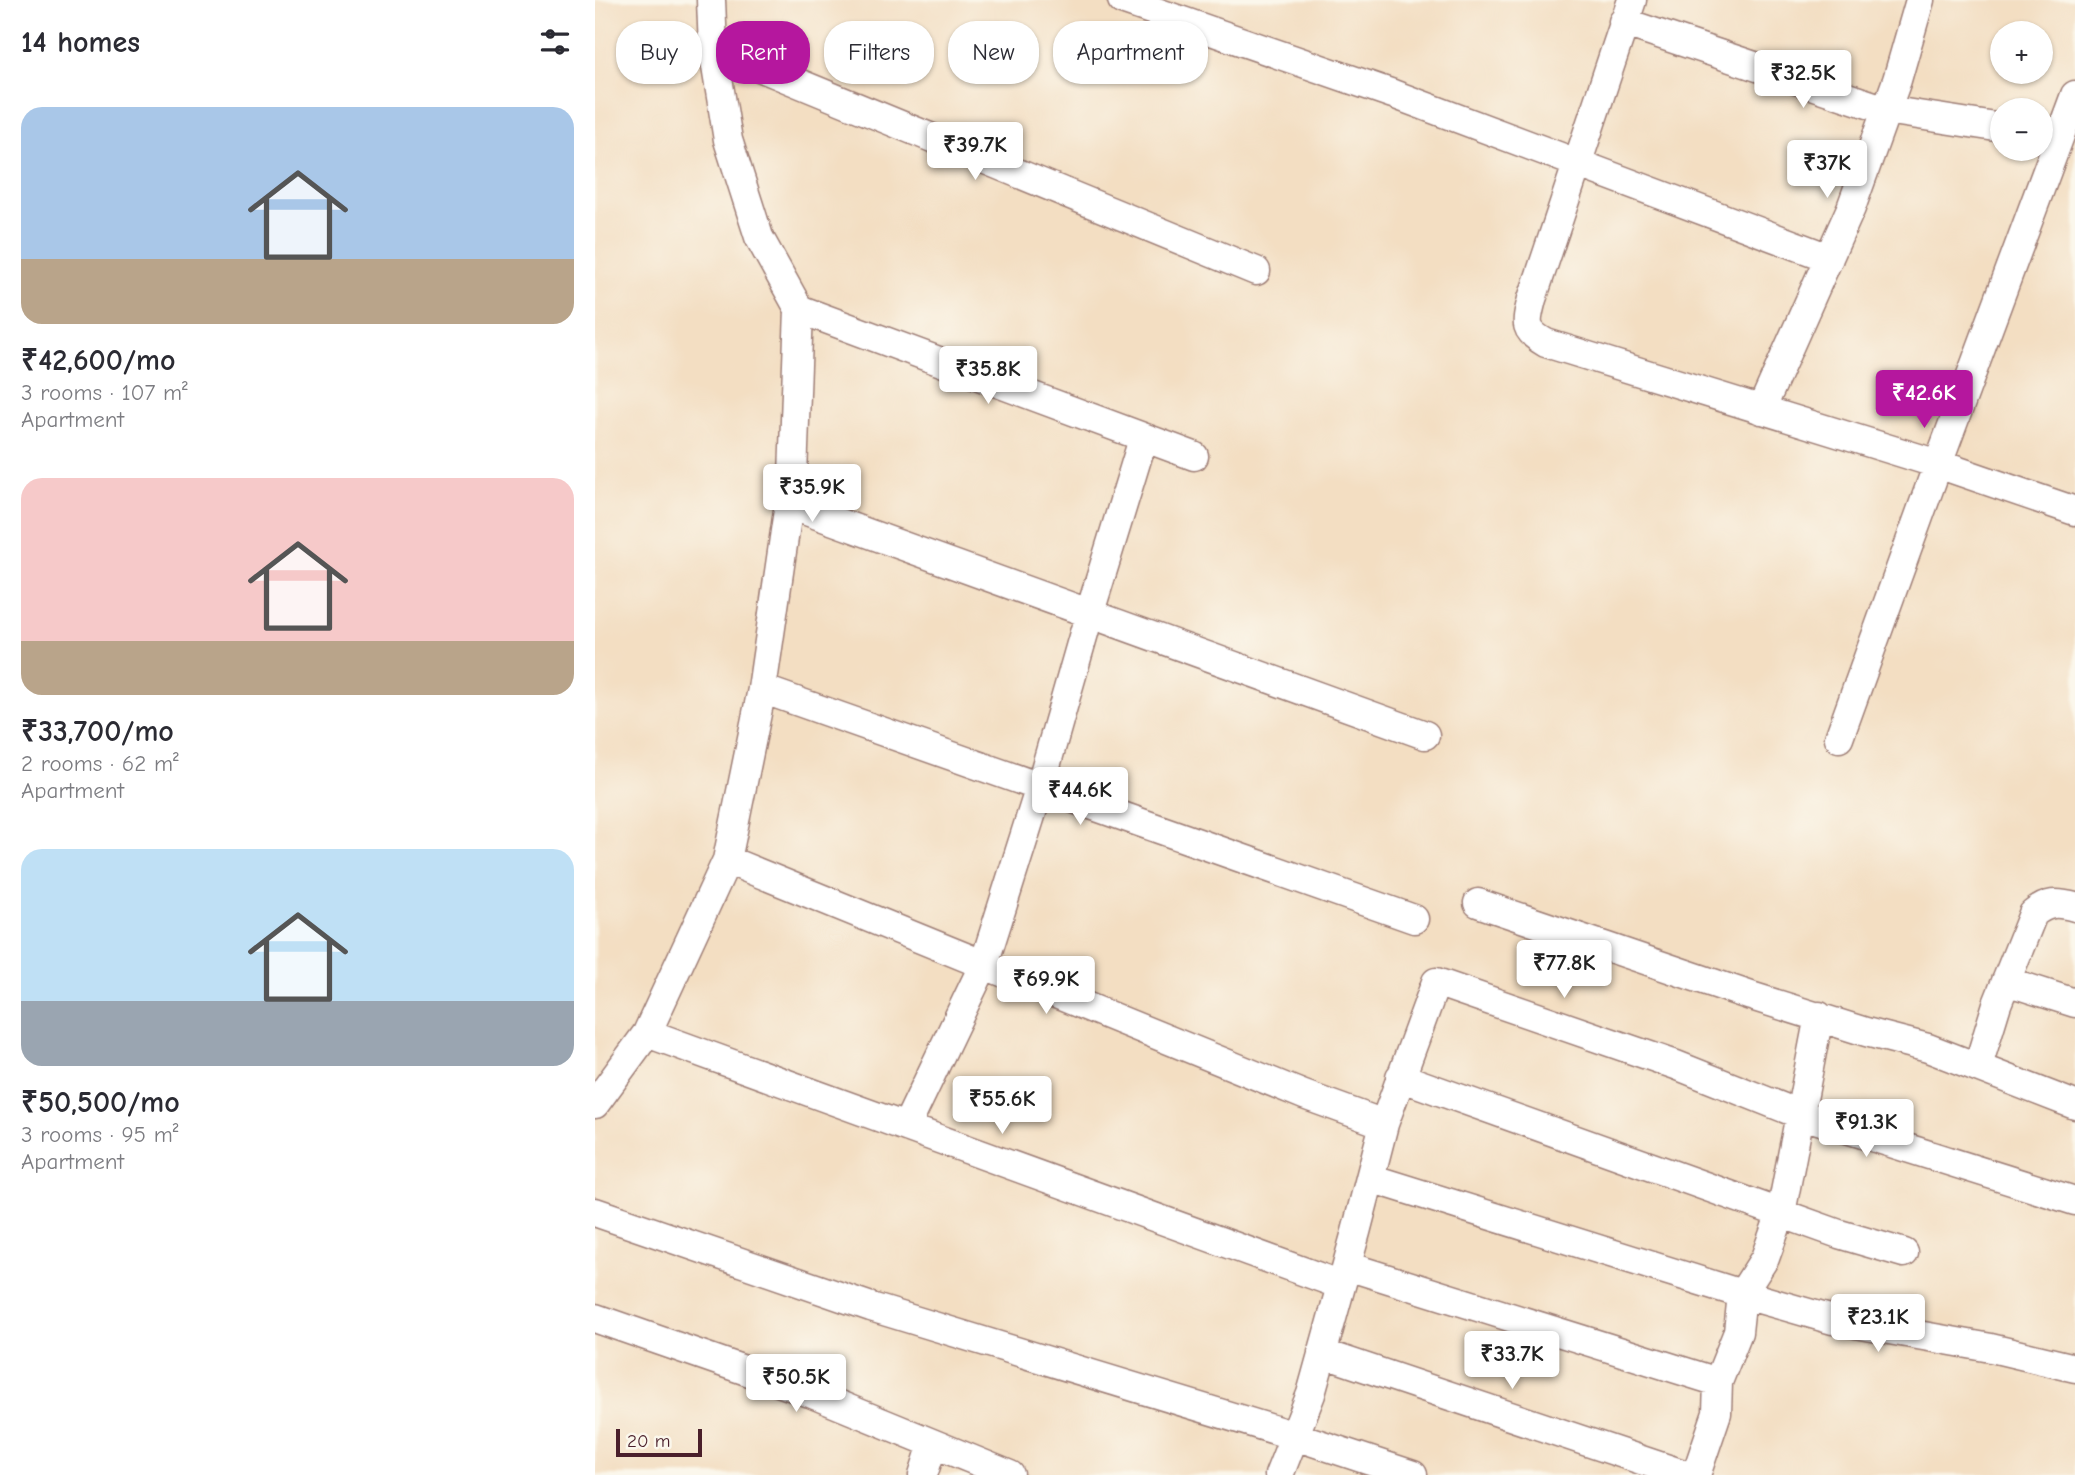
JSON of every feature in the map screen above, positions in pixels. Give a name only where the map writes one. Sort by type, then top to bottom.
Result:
[{"type":"street","points":[[595,1104],[647,1033],[727,860],[762,689],[790,505],[799,309],[759,237],[728,140],[713,48],[711,0]]},
{"type":"street","points":[[1122,0],[1393,94],[1829,258]]},
{"type":"street","points":[[1762,410],[1851,208],[1897,80],[1920,0]]},
{"type":"street","points":[[1990,126],[1885,110],[1627,11],[1526,321],[1531,335],[1546,343],[1938,464],[2075,511]]},
{"type":"street","points":[[713,48],[1256,271]]},
{"type":"street","points":[[1839,738],[2075,94]]},
{"type":"street","points":[[799,309],[1194,456]]},
{"type":"street","points":[[906,1127],[984,964],[1040,787],[1143,439]]},
{"type":"street","points":[[790,505],[1425,735]]},
{"type":"street","points":[[762,689],[1413,919]]},
{"type":"street","points":[[727,860],[1304,1095],[1384,1124]]},
{"type":"street","points":[[1478,903],[1865,1032],[1928,1048],[2075,1105]]},
{"type":"street","points":[[1978,1066],[2006,981],[2033,914],[2045,904],[2058,903],[2075,907]]},
{"type":"street","points":[[2006,981],[2075,1003]]},
{"type":"street","points":[[1279,1475],[1311,1394],[1384,1124],[1436,982],[1677,1065],[1799,1114],[2075,1201]]},
{"type":"street","points":[[1696,1475],[1717,1413],[1718,1382],[1738,1332],[1742,1294],[1765,1258],[1780,1213],[1819,1016]]},
{"type":"street","points":[[647,1033],[906,1127],[1344,1276],[1718,1382]]},
{"type":"street","points":[[1401,1077],[1780,1213],[1904,1253]]},
{"type":"street","points":[[1370,1178],[1833,1320],[2075,1367]]},
{"type":"street","points":[[595,1212],[871,1307],[1295,1436],[1413,1475]]},
{"type":"street","points":[[595,1318],[810,1393],[1010,1475]]},
{"type":"street","points":[[1322,1353],[1686,1475]]},
{"type":"street","points":[[923,1475],[933,1444]]}]
